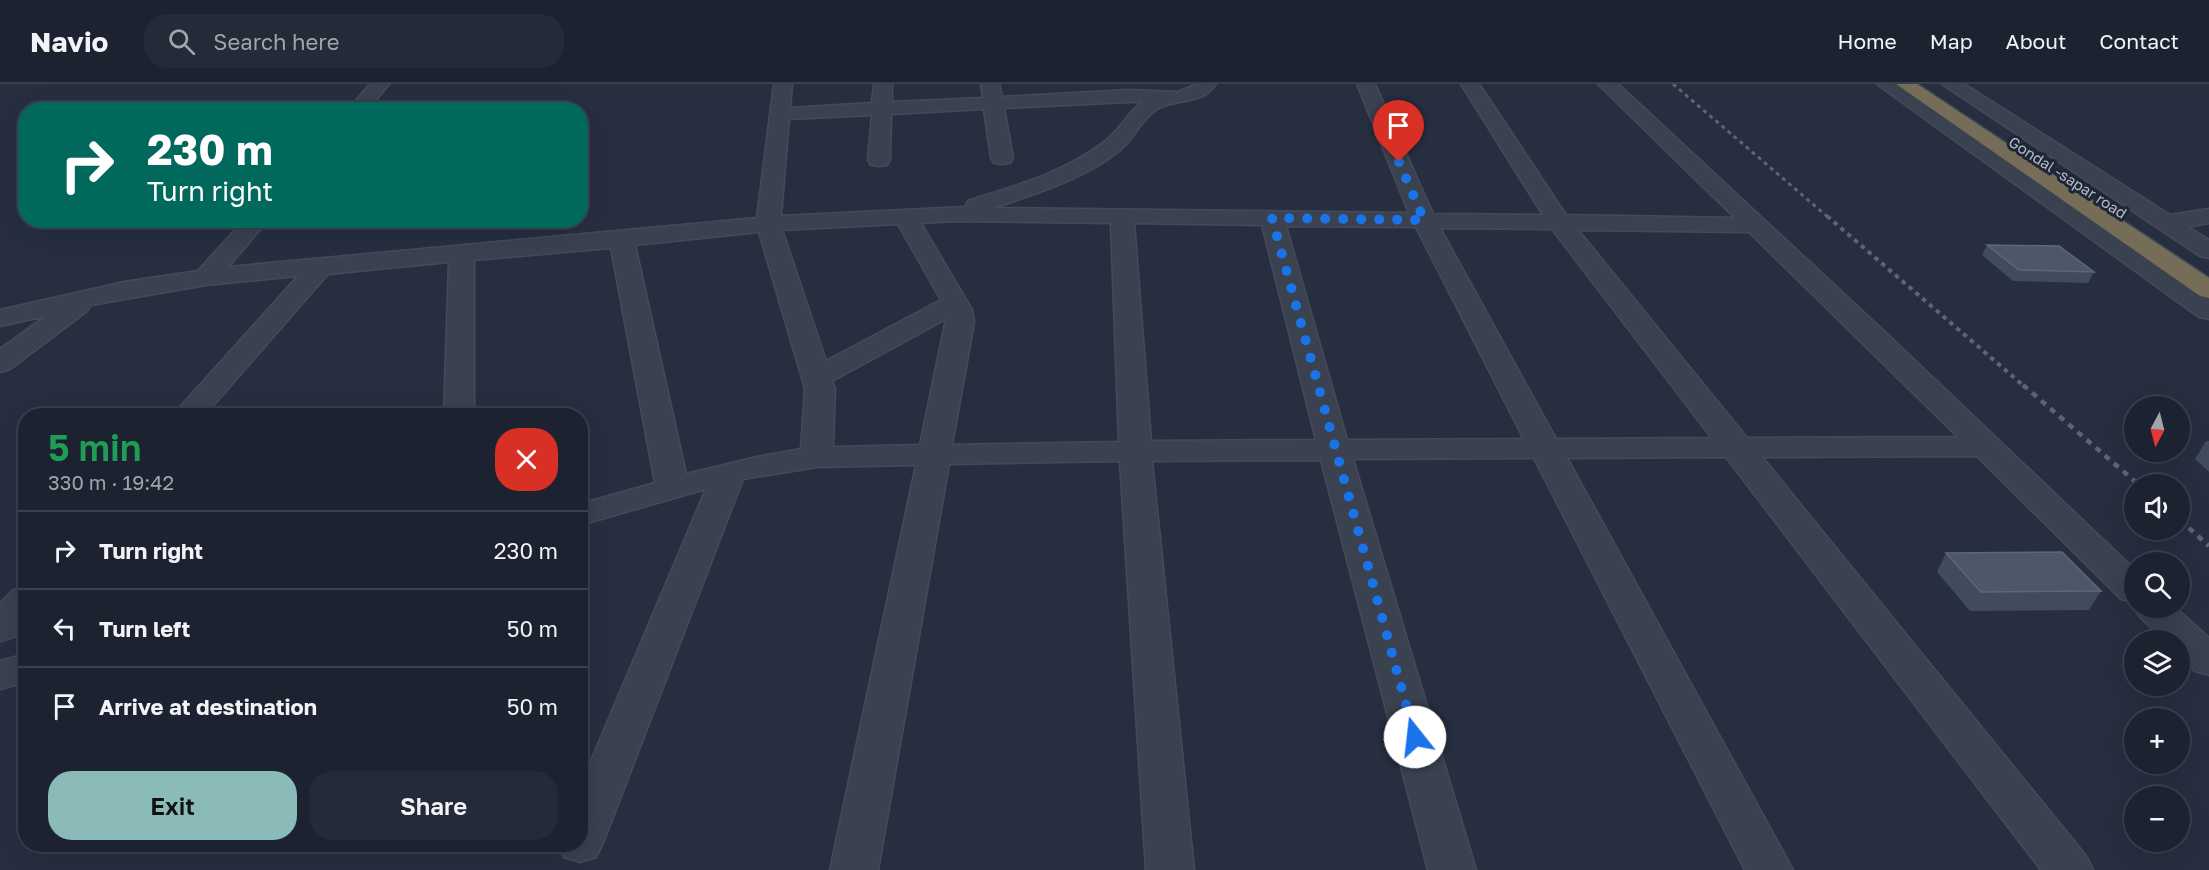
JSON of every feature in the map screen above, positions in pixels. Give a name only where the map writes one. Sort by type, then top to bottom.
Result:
[{"type":"highway","points":[[1905,84],[2209,290]]},
{"type":"highway","name":"Gondal -sapar road","points":[[1927,84],[2209,270]]},
{"type":"street","points":[[364,102],[380,84]]},
{"type":"street","points":[[783,84],[768,224],[801,332],[818,377],[820,388],[817,457]]},
{"type":"street","points":[[879,160],[883,84]]},
{"type":"street","points":[[955,214],[1058,177],[1078,167],[1113,146],[1131,129],[1145,108],[1153,103],[1198,92],[1206,84]]},
{"type":"street","points":[[1366,84],[1424,220],[1769,870]]},
{"type":"street","points":[[1470,84],[1559,222],[2069,870]]},
{"type":"street","points":[[1607,84],[2124,580]]},
{"type":"street","points":[[1886,84],[2209,310]]},
{"type":"street","points":[[1951,84],[2209,251]]},
{"type":"street","points":[[778,114],[881,109],[991,94],[1175,97]]},
{"type":"street","points":[[991,94],[1002,158]]},
{"type":"street","points":[[0,318],[206,277],[621,240],[768,224],[905,216],[955,214],[1755,225]]},
{"type":"street","points":[[854,870],[960,322],[956,303],[905,216]]},
{"type":"street","points":[[1122,216],[1139,512],[1170,870]]},
{"type":"street","points":[[2166,223],[2209,216]]},
{"type":"street","points":[[1272,218],[1452,870]]},
{"type":"street","points":[[206,277],[250,228]]},
{"type":"street","points":[[621,240],[673,489]]},
{"type":"street","points":[[459,408],[462,254]]},
{"type":"street","points":[[194,408],[321,266]]},
{"type":"street","points":[[0,363],[87,299]]},
{"type":"street","points":[[818,377],[956,303]]},
{"type":"street","points":[[588,513],[781,460],[817,457],[1137,451],[1986,447]]},
{"type":"street","points":[[588,824],[729,473]]},
{"type":"street","points":[[0,628],[18,608]]},
{"type":"street","points":[[2164,618],[2209,661]]},
{"type":"street","points":[[0,675],[18,670]]},
{"type":"street","points":[[570,870],[577,852]]},
{"type":"building","points":[[1987,245],[2059,246],[2094,272],[2019,270]]},
{"type":"building","points":[[2062,552],[2101,591],[1981,592],[1946,553]]},
{"type":"railway","points":[[1673,84],[1829,218]]},
{"type":"railway","points":[[1827,216],[2025,387]]},
{"type":"railway","points":[[2023,385],[2126,474]]},
{"type":"railway","points":[[2190,529],[2209,546]]},
{"type":"route","points":[[1399,162],[1424,220],[1272,218],[1314,378],[1415,737]]}]
